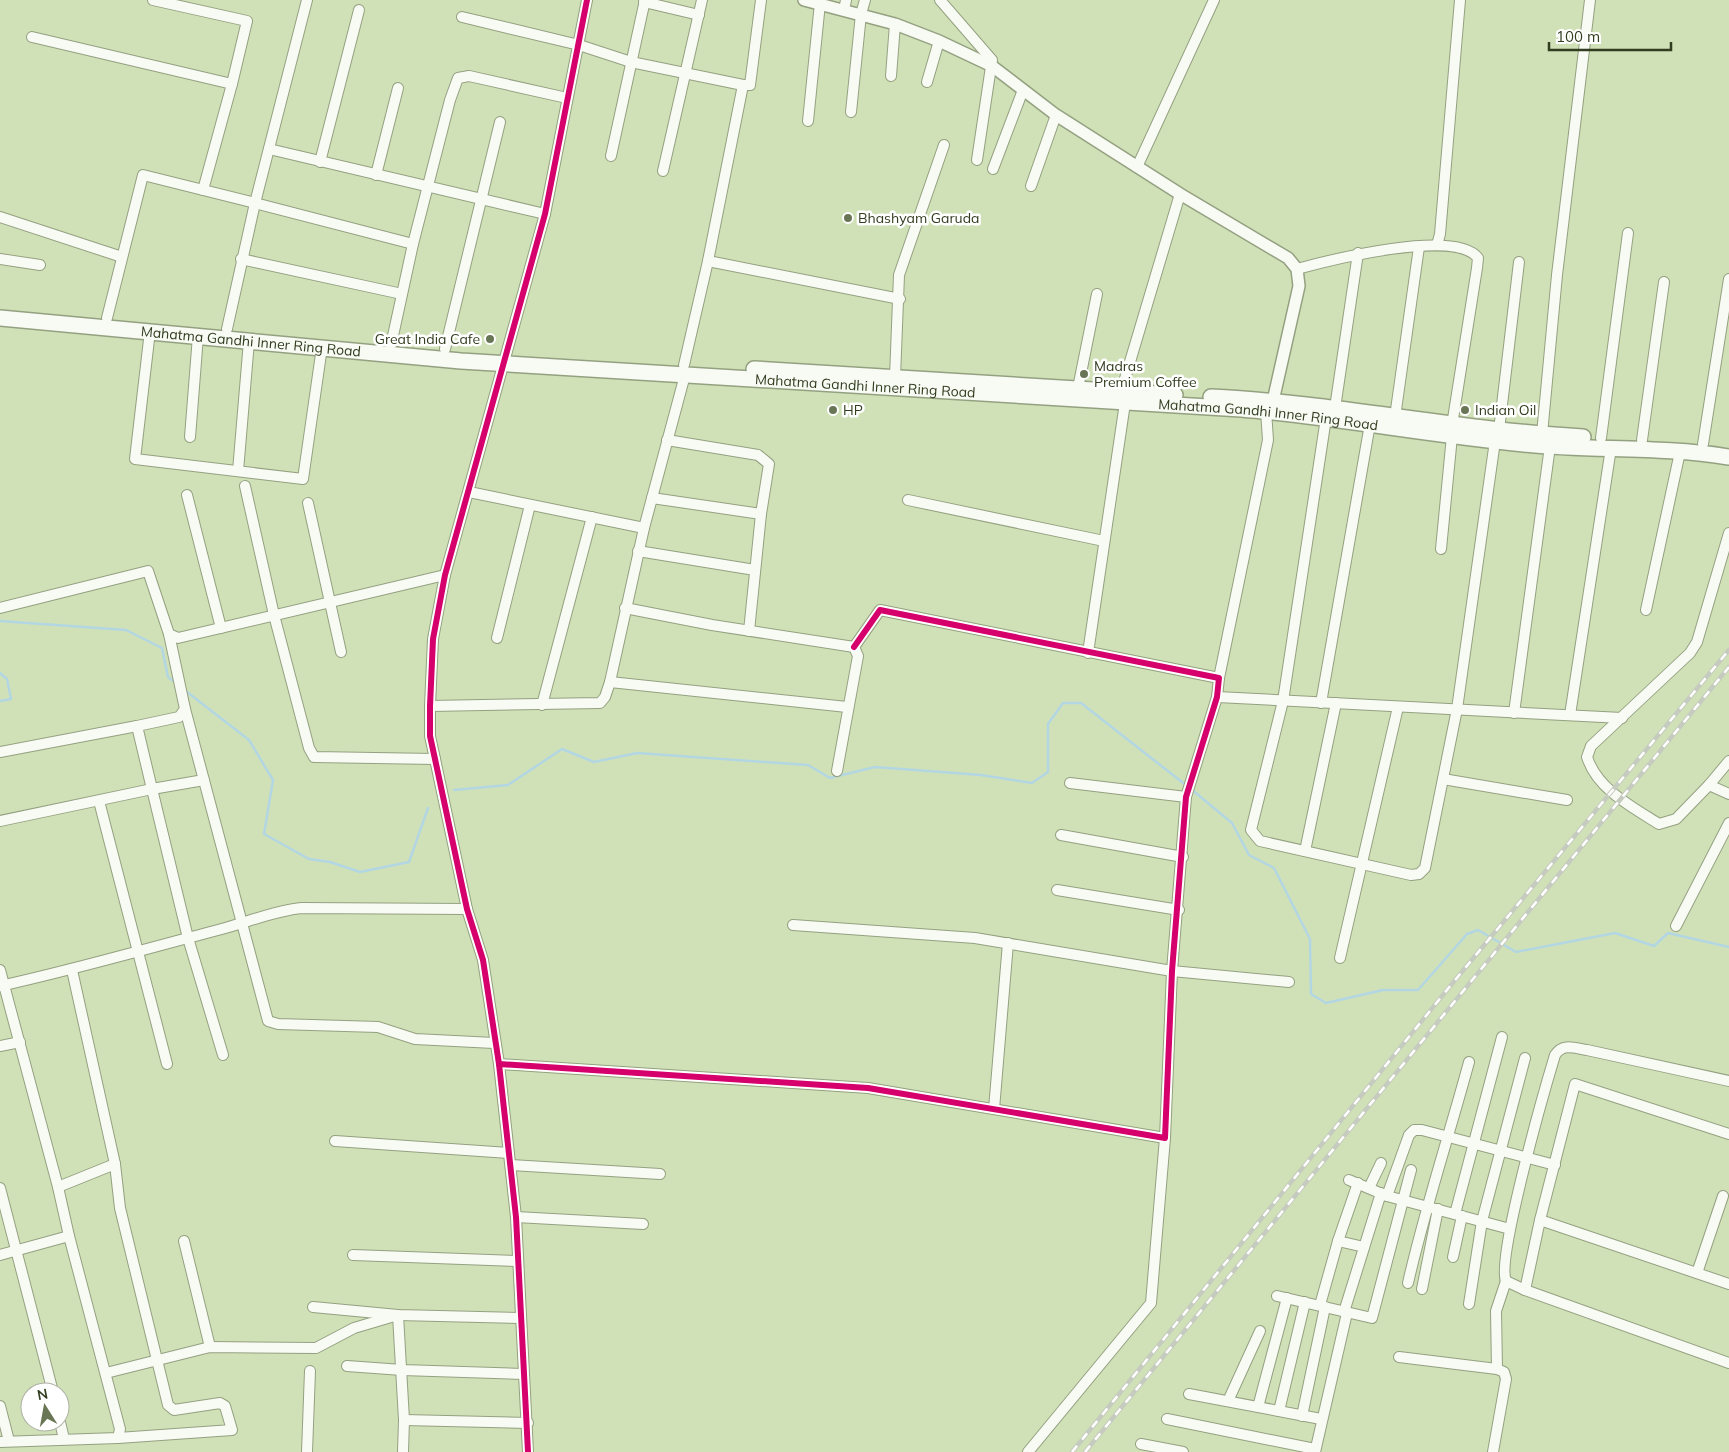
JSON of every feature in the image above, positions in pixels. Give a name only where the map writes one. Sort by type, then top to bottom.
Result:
[{"type":"main road","name":"Mahatma Gandhi Inner Ring Road","points":[[0,308],[446,349],[505,358]]},
{"type":"main road","name":"Mahatma Gandhi Inner Ring Road","points":[[0,318],[322,347],[1270,406],[1330,413],[1395,417],[1452,430]]},
{"type":"main road","name":"Mahatma Gandhi Inner Ring Road","points":[[684,370],[895,377],[1078,388],[1123,397]]},
{"type":"main road","name":"Mahatma Gandhi Inner Ring Road","points":[[1330,413],[1370,424],[1546,440],[1606,443],[1729,457]]},
{"type":"main road","name":"Mahatma Gandhi Inner Ring Road","points":[[1606,443],[1642,440],[1729,447]]},
{"type":"street","points":[[153,0],[247,21],[203,190]]},
{"type":"street","points":[[227,329],[241,258],[307,0]]},
{"type":"street","points":[[528,1452],[528,1423],[522,1374],[516,1217],[499,1064],[494,1043],[483,960],[467,909],[430,736],[430,706],[434,639],[445,575],[545,214],[587,0]]},
{"type":"street","points":[[663,171],[702,0]]},
{"type":"street","points":[[462,17],[579,45],[631,62],[685,74],[750,85],[762,0]]},
{"type":"street","points":[[804,0],[845,5],[861,14],[895,24],[939,41],[992,66],[1056,115],[1180,194],[1288,258],[1297,269],[1299,286],[1270,406],[1268,440],[1220,678],[1187,794],[1179,910],[1172,971],[1165,1138],[1150,1303],[1028,1452]]},
{"type":"street","points":[[851,112],[861,14],[865,0]]},
{"type":"street","points":[[940,0],[992,60],[977,160]]},
{"type":"street","points":[[1137,167],[1214,0]]},
{"type":"street","points":[[1437,245],[1440,234],[1460,0]]},
{"type":"street","points":[[1514,712],[1546,440],[1557,275],[1590,0]]},
{"type":"street","points":[[611,156],[644,1],[699,15]]},
{"type":"street","points":[[808,121],[820,3]]},
{"type":"street","points":[[320,162],[360,10]]},
{"type":"street","points":[[891,76],[895,24]]},
{"type":"street","points":[[32,37],[232,84]]},
{"type":"street","points":[[927,82],[939,41]]},
{"type":"street","points":[[391,344],[413,244],[450,100],[458,78],[469,76],[567,98]]},
{"type":"street","points":[[430,706],[597,704],[606,697],[638,551],[684,370],[743,85]]},
{"type":"street","points":[[376,175],[398,88]]},
{"type":"street","points":[[993,169],[1023,90]]},
{"type":"street","points":[[1031,186],[1056,115]]},
{"type":"street","points":[[446,349],[500,122]]},
{"type":"street","points":[[895,377],[900,299],[899,275],[944,145]]},
{"type":"street","points":[[268,149],[482,201],[545,214]]},
{"type":"street","points":[[107,318],[143,175],[413,244]]},
{"type":"street","points":[[1088,653],[1123,397],[1180,194]]},
{"type":"street","points":[[0,217],[122,257]]},
{"type":"street","points":[[1570,715],[1606,443],[1628,234]]},
{"type":"street","points":[[1297,269],[1358,253],[1437,245],[1465,247],[1473,251],[1478,258],[1452,430],[1442,548]]},
{"type":"street","points":[[1395,417],[1419,247]]},
{"type":"street","points":[[1358,253],[1282,701],[1252,830],[1260,841],[1410,875],[1419,874],[1425,868],[1457,709],[1497,435],[1519,262]]},
{"type":"street","points":[[0,258],[40,265]]},
{"type":"street","points":[[241,258],[402,294]]},
{"type":"street","points":[[708,261],[900,299]]},
{"type":"street","points":[[1703,444],[1729,279]]},
{"type":"street","points":[[1642,440],[1664,282]]},
{"type":"street","points":[[1078,388],[1097,294]]},
{"type":"street","points":[[150,331],[135,459],[303,479],[322,347]]},
{"type":"street","points":[[190,437],[198,336]]},
{"type":"street","points":[[238,471],[249,341]]},
{"type":"street","points":[[1321,702],[1370,424]]},
{"type":"street","points":[[667,440],[758,455],[769,464],[761,514],[748,631]]},
{"type":"street","points":[[1646,610],[1680,452]]},
{"type":"street","points":[[245,486],[274,615],[309,748],[314,758],[435,760]]},
{"type":"street","points":[[469,492],[644,528]]},
{"type":"street","points":[[187,495],[221,628]]},
{"type":"street","points":[[652,498],[761,514]]},
{"type":"street","points":[[908,500],[1104,540]]},
{"type":"street","points":[[308,503],[341,652]]},
{"type":"street","points":[[497,638],[530,505]]},
{"type":"street","points":[[542,705],[592,517]]},
{"type":"street","points":[[1729,533],[1696,642],[1690,653],[1591,746],[1587,757],[1592,772],[1620,800],[1659,824],[1676,819],[1710,785],[1729,761]]},
{"type":"street","points":[[638,551],[755,570]]},
{"type":"street","points":[[0,608],[148,571],[169,634],[185,709],[265,1016],[272,1023],[378,1027],[416,1039],[494,1043]]},
{"type":"street","points":[[169,634],[178,638],[445,575]]},
{"type":"street","points":[[625,608],[748,631],[854,647]]},
{"type":"street","points":[[854,647],[880,610],[1220,678]]},
{"type":"street","points":[[837,771],[847,707],[858,656],[854,647]]},
{"type":"street","points":[[610,682],[847,707]]},
{"type":"street","points":[[1216,697],[1622,718]]},
{"type":"street","points":[[1304,850],[1336,704]]},
{"type":"street","points":[[1340,958],[1398,706]]},
{"type":"street","points":[[0,752],[179,717],[185,709]]},
{"type":"street","points":[[137,726],[188,938],[223,1055]]},
{"type":"street","points":[[1443,779],[1567,800]]},
{"type":"street","points":[[0,821],[204,780]]},
{"type":"street","points":[[1070,783],[1187,794]]},
{"type":"street","points":[[1710,785],[1729,794]]},
{"type":"street","points":[[99,801],[167,1064]]},
{"type":"street","points":[[1676,926],[1729,823]]},
{"type":"street","points":[[1062,835],[1183,857]]},
{"type":"street","points":[[1056,890],[1179,910]]},
{"type":"street","points":[[2,986],[72,970],[242,924],[279,910],[302,908],[467,909]]},
{"type":"street","points":[[793,924],[974,938],[1172,971],[1289,982]]},
{"type":"street","points":[[994,1109],[1008,943]]},
{"type":"street","points":[[0,970],[2,986],[20,1042],[106,1373],[120,1429],[118,1438]]},
{"type":"street","points":[[0,1406],[4,1441],[118,1438],[232,1430],[225,1406],[220,1403],[174,1410],[168,1405],[120,1208],[115,1164],[72,970]]},
{"type":"street","points":[[1453,1257],[1458,1215],[1474,1144],[1502,1037]]},
{"type":"street","points":[[0,1046],[20,1042]]},
{"type":"street","points":[[1497,1369],[1496,1311],[1506,1281],[1504,1272],[1510,1229],[1552,1064],[1559,1049],[1565,1047],[1587,1050],[1729,1081]]},
{"type":"street","points":[[1469,1304],[1482,1221],[1525,1058]]},
{"type":"street","points":[[1422,1290],[1433,1208],[1469,1062]]},
{"type":"street","points":[[499,1064],[868,1088],[1165,1138]]},
{"type":"street","points":[[1525,1290],[1540,1220],[1575,1084],[1729,1134]]},
{"type":"street","points":[[1168,1419],[1315,1451],[1346,1312],[1364,1246],[1411,1131],[1422,1130],[1555,1165]]},
{"type":"street","points":[[336,1141],[509,1153]]},
{"type":"street","points":[[1369,1188],[1381,1162]]},
{"type":"street","points":[[58,1187],[115,1164]]},
{"type":"street","points":[[511,1165],[660,1174]]},
{"type":"street","points":[[1258,1407],[1282,1297],[1369,1318],[1374,1316],[1411,1170]]},
{"type":"street","points":[[1302,1416],[1322,1306],[1353,1181],[1384,1195],[1510,1229]]},
{"type":"street","points":[[0,1188],[18,1250],[50,1382]]},
{"type":"street","points":[[1697,1273],[1723,1196]]},
{"type":"street","points":[[1408,1283],[1433,1208]]},
{"type":"street","points":[[516,1217],[643,1224]]},
{"type":"street","points":[[1540,1220],[1729,1284]]},
{"type":"street","points":[[0,1255],[69,1236]]},
{"type":"street","points":[[184,1241],[210,1348]]},
{"type":"street","points":[[1338,1241],[1364,1246]]},
{"type":"street","points":[[353,1255],[518,1261]]},
{"type":"street","points":[[1506,1281],[1525,1290],[1729,1363]]},
{"type":"street","points":[[1279,1411],[1304,1302]]},
{"type":"street","points":[[313,1307],[398,1315],[520,1318]]},
{"type":"street","points":[[106,1373],[210,1348],[316,1348],[354,1328],[398,1315]]},
{"type":"street","points":[[398,1315],[404,1420],[403,1452]]},
{"type":"street","points":[[1228,1401],[1260,1331]]},
{"type":"street","points":[[1399,1357],[1497,1369],[1504,1372],[1506,1380],[1493,1452]]},
{"type":"street","points":[[347,1366],[522,1374]]},
{"type":"street","points":[[307,1452],[310,1371]]},
{"type":"street","points":[[1190,1394],[1321,1419]]},
{"type":"street","points":[[404,1420],[528,1423]]},
{"type":"street","points":[[62,1432],[64,1439]]},
{"type":"street","points":[[1141,1444],[1183,1452]]},
{"type":"waterway","points":[[0,621],[126,630],[162,648],[168,677],[176,683]]},
{"type":"waterway","points":[[0,673],[7,679],[11,699],[0,701]]},
{"type":"waterway","points":[[187,692],[249,740],[273,780],[264,834],[309,859],[330,862],[360,872],[409,862],[428,808]]},
{"type":"waterway","points":[[454,790],[508,785],[562,749],[594,762],[637,753],[808,765],[830,778],[875,767],[981,775],[1032,783],[1048,772],[1048,724],[1063,703],[1081,703],[1187,786]]},
{"type":"waterway","points":[[1191,789],[1232,823],[1249,855],[1274,868],[1310,939],[1311,994],[1326,1003],[1383,990],[1418,990],[1467,934],[1478,930],[1516,952],[1615,933],[1654,946],[1668,933],[1729,947]]},
{"type":"railway","points":[[1072,1452],[1451,985],[1729,650]]},
{"type":"railway","points":[[1085,1452],[1729,667]]},
{"type":"cycle path","points":[[528,1452],[516,1217],[499,1064],[483,960],[467,909],[430,736],[430,706],[433,639],[445,575],[545,214],[587,0]]},
{"type":"cycle path","points":[[499,1064],[868,1088],[1165,1138],[1172,971],[1186,797],[1217,697],[1219,678],[880,610],[854,647]]},
{"type":"place","name":"Bhashyam Garuda","points":[[848,218]]},
{"type":"place","name":"Great India Cafe","points":[[490,339]]},
{"type":"place","name":"Madras Premium Coffee","points":[[1084,374]]},
{"type":"place","name":"HP","points":[[833,410]]},
{"type":"place","name":"Indian Oil","points":[[1465,410]]}]
